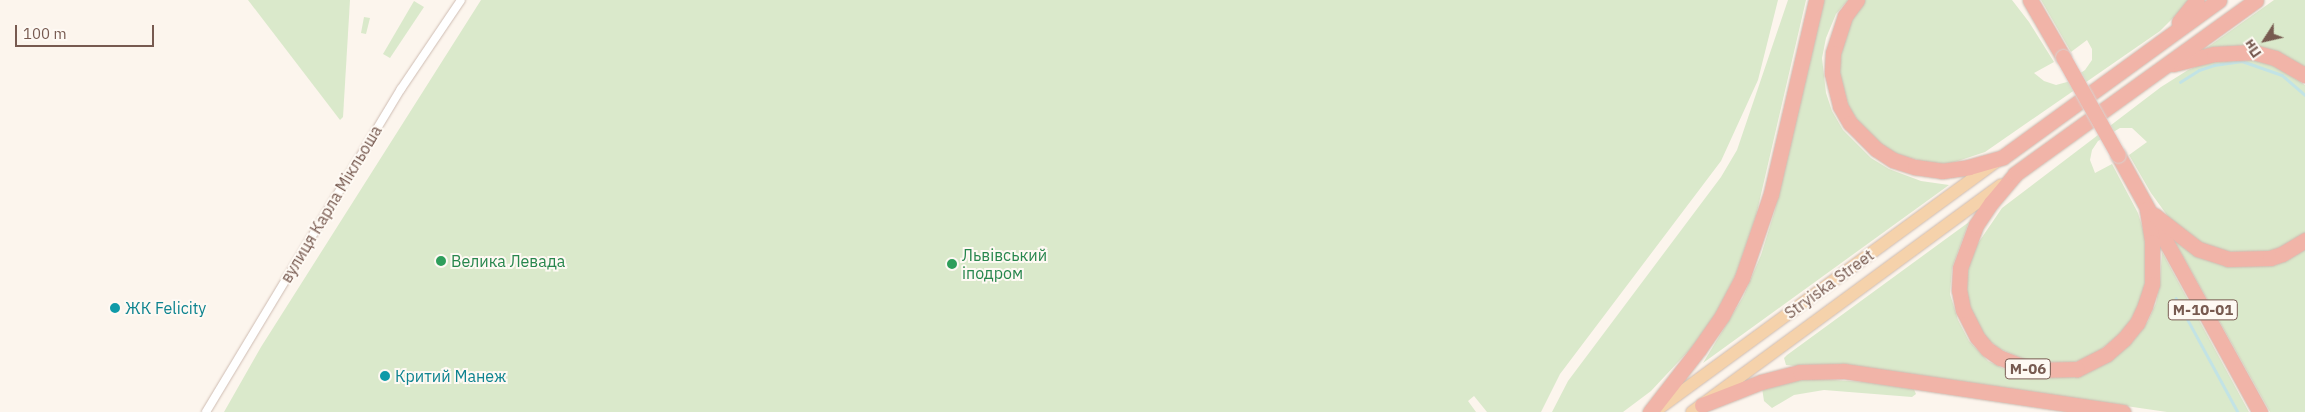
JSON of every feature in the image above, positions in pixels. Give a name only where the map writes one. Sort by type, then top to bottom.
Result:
[{"type":"highway","points":[[1650,412],[1722,316],[1742,278],[1771,194],[1816,0]]},
{"type":"highway","points":[[1857,0],[1845,16],[1832,53],[1832,73],[1840,106],[1861,138],[1893,160],[1914,168],[1942,171],[1969,167],[2003,157],[2220,0]]},
{"type":"highway","points":[[2153,48],[2183,18],[2197,0]]},
{"type":"highway","name":"М-06","points":[[2030,1],[2063,57],[2118,155],[2147,209],[2152,242],[2152,284],[2137,323],[2124,339],[2093,363],[2077,368],[2032,370],[2013,364],[1987,349],[1968,324],[1959,290],[1960,268],[1976,225],[2015,174],[2162,67],[2256,0]]},
{"type":"highway","points":[[2162,67],[2214,54],[2252,52],[2275,58],[2305,75]]},
{"type":"highway","points":[[2147,209],[2181,238],[2198,249],[2228,259],[2270,258],[2282,254],[2305,240]]},
{"type":"highway","name":"М-10-01","points":[[2147,209],[2260,412]]},
{"type":"highway","points":[[1697,409],[1761,382],[1792,374],[1844,371],[2123,412]]},
{"type":"main road","name":"Stryiska Street","points":[[1654,412],[2003,157]]},
{"type":"main road","points":[[1697,409],[2015,174]]},
{"type":"street","name":"вулиця Карла Мікльоша","points":[[206,412],[401,89],[461,0]]},
{"type":"green space","points":[[248,0],[350,0],[343,117],[340,120]]},
{"type":"green space","name":"Львівський іподром","points":[[481,0],[1778,0],[1758,80],[1721,161],[1560,374],[1541,412],[1487,412],[1474,396],[1468,401],[1476,412],[224,412],[261,347]]},
{"type":"green space","points":[[1788,0],[1806,0],[1756,216],[1736,274],[1718,311],[1695,344],[1651,391],[1623,412],[1552,412],[1568,381],[1721,177],[1737,150]]},
{"type":"green space","points":[[1823,0],[1848,0],[1836,14],[1826,38],[1822,58],[1826,93],[1832,111],[1843,130],[1871,158],[1889,169],[1921,181],[1949,185],[1703,363],[1743,297],[1761,255],[1775,210]]},
{"type":"green space","points":[[1865,0],[2012,0],[2029,22],[2054,62],[2034,73],[2044,81],[2056,85],[2067,82],[2085,70],[2092,60],[2092,49],[2087,40],[2071,52],[2041,0],[2191,0],[2160,31],[1985,152],[1949,164],[1932,164],[1897,154],[1881,145],[1858,121],[1849,107],[1838,60],[1841,44],[1856,10]]},
{"type":"green space","points":[[2274,0],[2305,0],[2305,69],[2205,49]]},
{"type":"green space","points":[[414,1],[424,7],[390,58],[383,54]]},
{"type":"green space","points":[[364,17],[370,18],[366,34],[361,33]]},
{"type":"green space","points":[[2244,57],[2274,65],[2305,85],[2305,233],[2273,252],[2244,256],[2203,246],[2172,222],[2151,193],[2129,155],[2147,142],[2132,128],[2120,128],[2098,141],[2092,150],[2090,160],[2095,173],[2112,164],[2138,213],[2145,236],[2146,281],[2141,301],[2125,330],[2094,355],[2075,362],[2033,363],[2000,349],[1987,339],[1976,324],[1969,305],[1966,288],[1967,268],[1974,249],[2002,208],[2161,87],[2188,70],[2207,62]]},
{"type":"green space","points":[[1969,222],[1952,268],[1950,294],[1958,320],[1969,341],[1988,361],[2011,372],[2038,378],[2064,377],[2089,372],[2111,360],[2133,341],[2148,321],[2156,303],[2160,282],[2162,252],[2249,412],[2167,412],[2030,392],[1786,365],[1784,358],[1787,355]]},
{"type":"green space","points":[[2171,235],[2211,260],[2305,246],[2305,412],[2270,412]]},
{"type":"green space","points":[[1803,378],[1912,385],[1916,394],[1912,397],[1824,390],[1794,395],[1772,408],[1764,401],[1762,388]]},
{"type":"waterway","points":[[2180,82],[2199,70],[2214,65],[2242,61],[2282,75],[2305,95]]},
{"type":"waterway","points":[[2176,298],[2238,412]]},
{"type":"place","name":"Велика Левада","points":[[441,261]]},
{"type":"place","name":"Львівський іподром","points":[[952,264]]},
{"type":"place","name":"ЖК Felicity","points":[[115,308]]},
{"type":"place","name":"Критий Манеж","points":[[385,376]]}]
